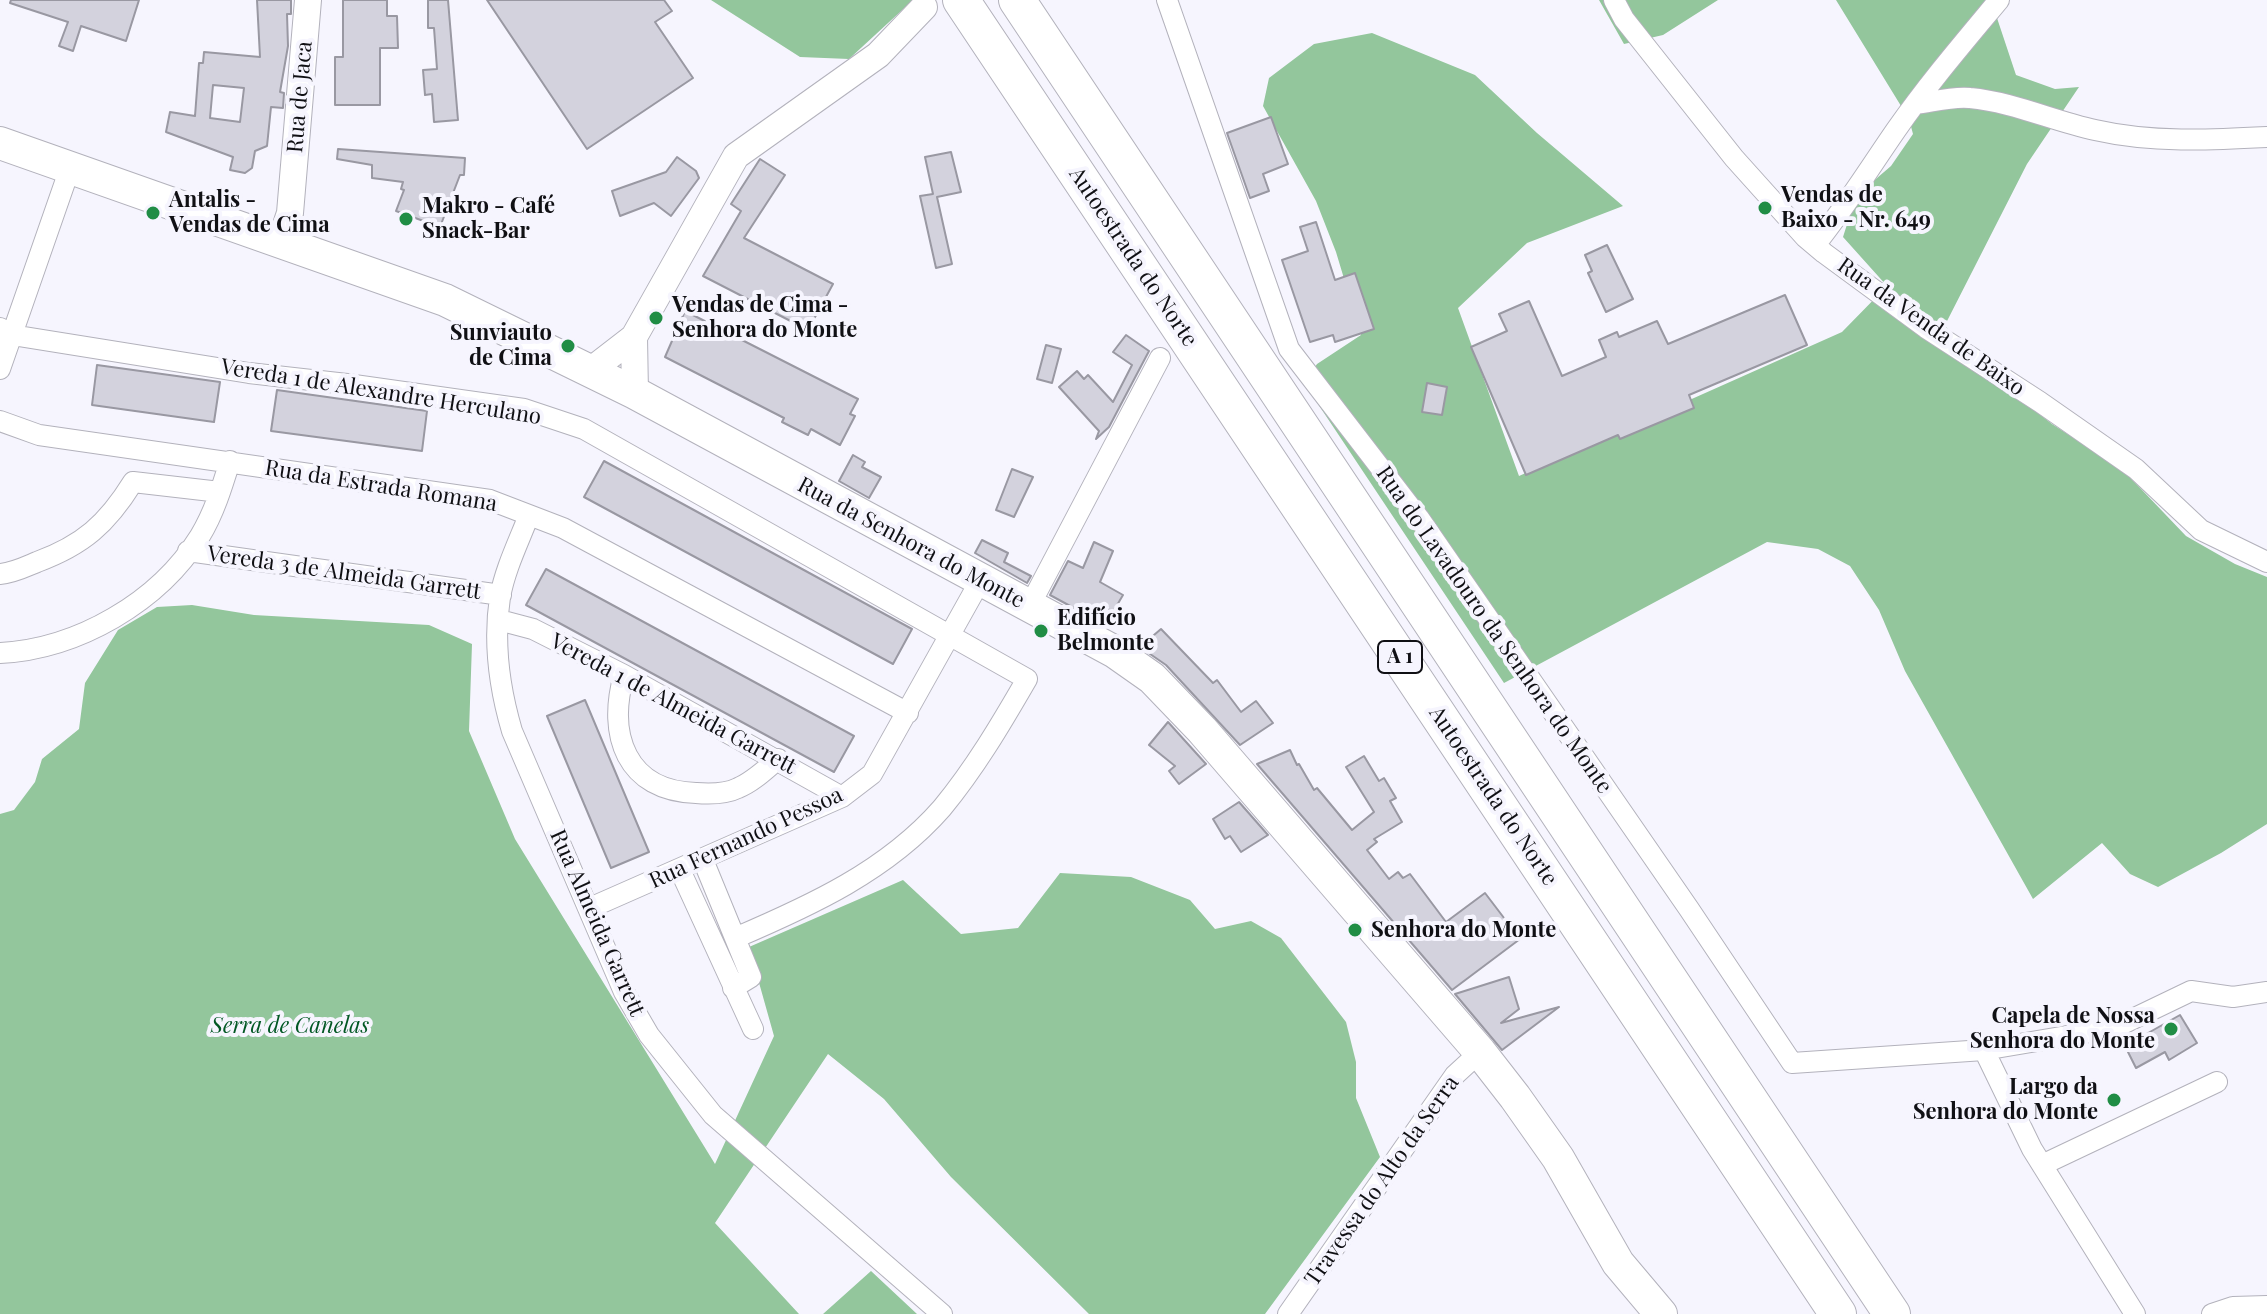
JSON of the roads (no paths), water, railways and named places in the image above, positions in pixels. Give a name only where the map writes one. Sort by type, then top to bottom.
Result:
[{"type":"highway","name":"Autoestrada do Norte","points":[[961,0],[1838,1314]]},
{"type":"highway","name":"Autoestrada do Norte","points":[[1017,0],[1892,1314]]},
{"type":"main road","name":"Rua da Senhora do Monte","points":[[0,143],[445,300],[635,393],[1115,652],[1152,678],[1202,730],[1480,1052],[1558,1158],[1618,1263],[1661,1314]]},
{"type":"street","name":"Rua de Jaca","points":[[281,240],[290,213],[308,0]]},
{"type":"street","name":"Rua do Lavadouro da Senhora do Monte","points":[[1167,0],[1289,349],[1419,518],[1792,1063],[1984,1050]]},
{"type":"street","name":"Rua da Venda de Baixo","points":[[1614,0],[1624,19],[1734,158],[1815,245],[1926,328],[2136,469],[2201,530],[2267,562]]},
{"type":"street","points":[[1815,245],[1843,211],[1915,104],[1999,0]]},
{"type":"street","points":[[590,371],[634,337],[736,156],[878,55],[924,7]]},
{"type":"street","points":[[1915,104],[1968,97],[2136,138],[2210,140],[2267,137]]},
{"type":"street","points":[[0,369],[6,332],[70,168]]},
{"type":"street","name":"Vereda 1 de Alexandre Herculano","points":[[6,332],[249,373],[524,409],[584,429],[1027,679],[986,749],[941,808],[876,866],[810,906],[735,938]]},
{"type":"street","points":[[634,337],[635,393]]},
{"type":"street","points":[[1029,607],[1160,358]]},
{"type":"street","name":"Rua da Estrada Romana","points":[[0,421],[39,435],[490,500],[563,528],[908,713]]},
{"type":"street","points":[[0,653],[34,649],[83,634],[153,590],[175,569],[200,536],[230,461]]},
{"type":"street","points":[[0,574],[49,558],[81,542],[106,521],[133,482],[220,492]]},
{"type":"street","name":"Rua Almeida Garrett","points":[[529,515],[501,595],[496,661],[504,704],[512,731],[624,992],[643,1024],[713,1115],[942,1314]]},
{"type":"street","name":"Vereda 3 de Almeida Garrett","points":[[188,551],[501,595]]},
{"type":"street","name":"Rua Fernando Pessoa","points":[[590,908],[842,797],[872,774],[980,581]]},
{"type":"street","name":"Vereda 1 de Almeida Garrett","points":[[499,620],[533,629],[624,675],[842,797]]},
{"type":"street","points":[[624,675],[616,709],[621,743],[633,768],[653,783],[682,793],[709,794],[737,789],[778,759]]},
{"type":"street","points":[[703,860],[751,977],[733,988]]},
{"type":"street","points":[[680,870],[753,1029]]},
{"type":"street","points":[[2135,1314],[2032,1149],[1984,1050],[2114,1028],[2191,991],[2233,997],[2267,992]]},
{"type":"street","name":"Travessa do Alto da Serra","points":[[1288,1314],[1455,1075],[1480,1052]]},
{"type":"street","points":[[2042,1165],[2217,1082]]},
{"type":"street","points":[[2212,1314],[2233,1307],[2267,1306]]},
{"type":"place","name":"Vendas de Baixo - Nr. 649","points":[[1765,208]]},
{"type":"place","name":"Antalis - Vendas de Cima","points":[[153,213]]},
{"type":"place","name":"Makro - Café Snack-Bar","points":[[406,219]]},
{"type":"place","name":"Vendas de Cima - Senhora do Monte","points":[[656,318]]},
{"type":"place","name":"Sunviauto de Cima","points":[[568,346]]},
{"type":"place","name":"Edifício Belmonte","points":[[1041,631]]},
{"type":"place","name":"Senhora do Monte","points":[[1355,930]]},
{"type":"place","name":"Capela de Nossa Senhora do Monte","points":[[2171,1029]]},
{"type":"place","name":"Largo da Senhora do Monte","points":[[2114,1100]]},
{"type":"park label","name":"Serra de Canelas","points":[[290,1026]]}]
